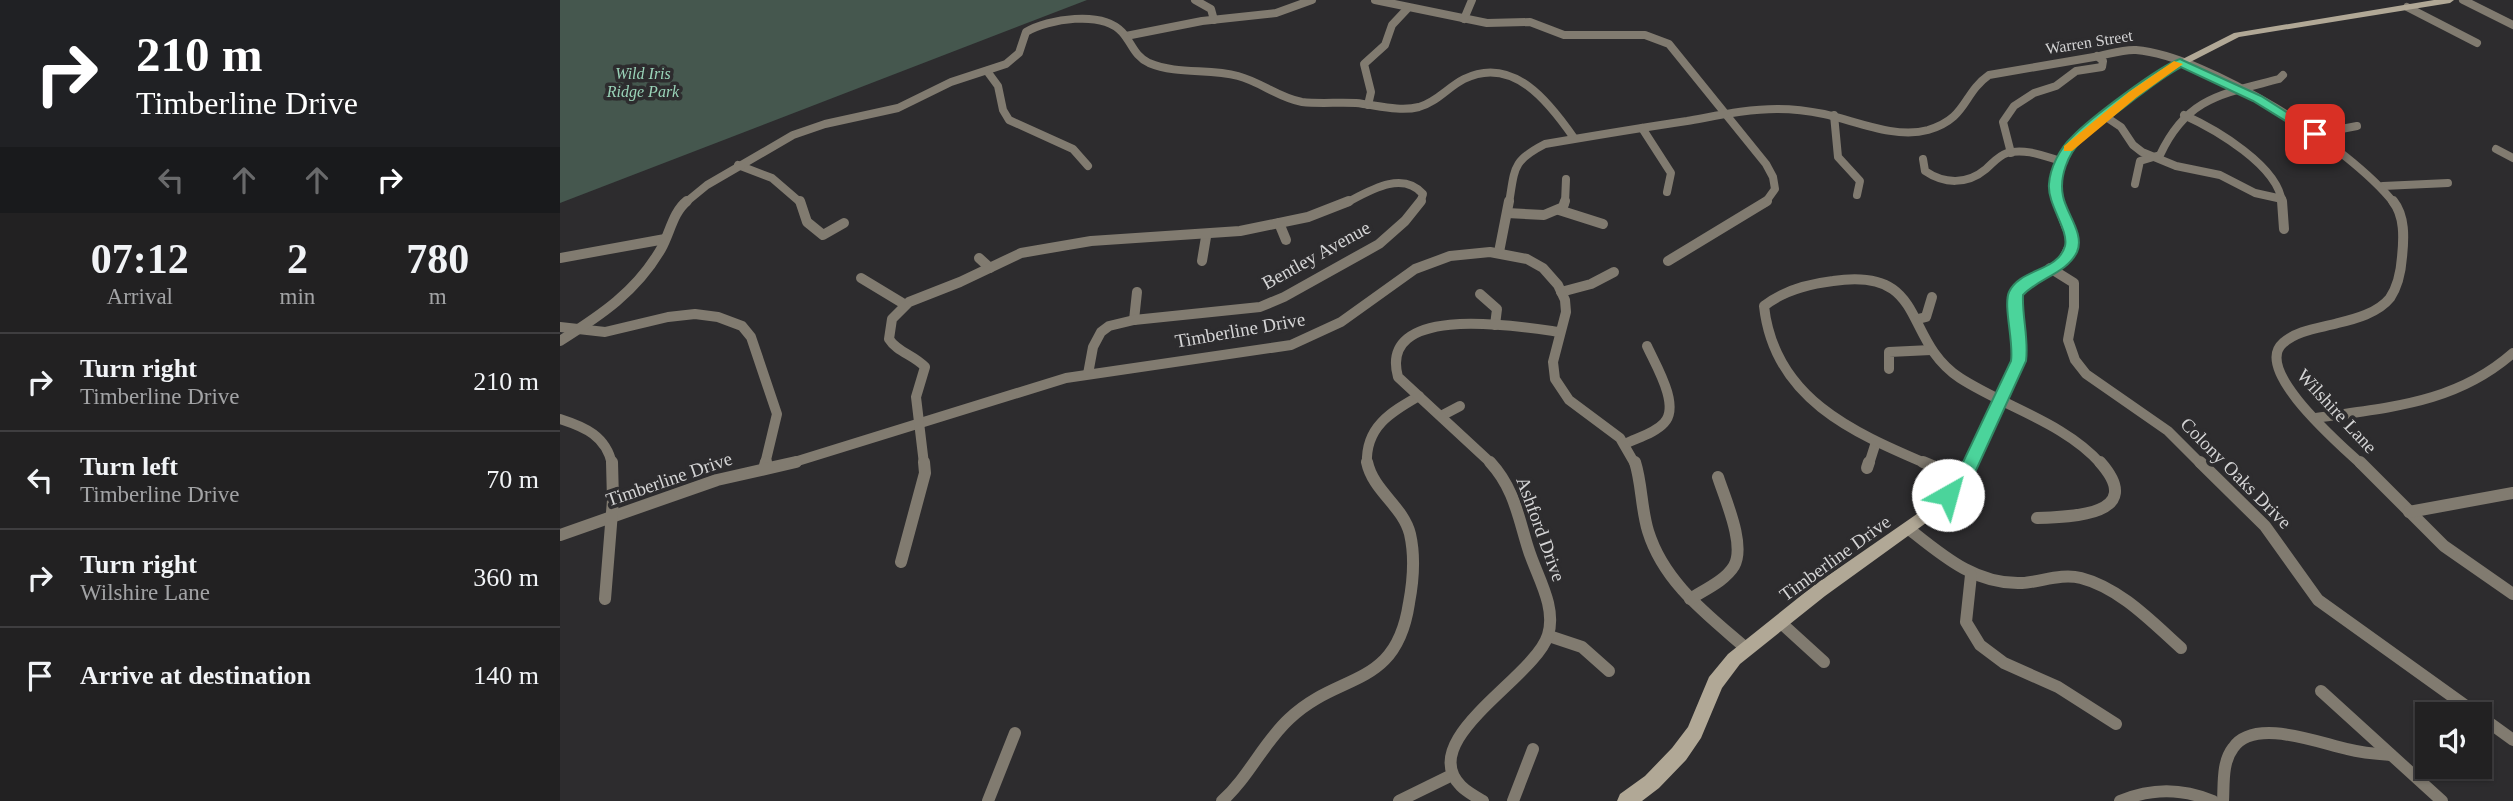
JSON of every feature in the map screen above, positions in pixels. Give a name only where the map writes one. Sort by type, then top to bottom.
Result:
[{"type":"street","points":[[1195,0],[1211,9],[1214,20]]},
{"type":"street","points":[[1126,36],[1214,20],[1276,13],[1312,0]]},
{"type":"street","points":[[1375,0],[1407,9],[1490,24],[1530,22],[1564,35],[1639,35],[1661,39],[1673,48],[1727,114],[1769,170],[1774,182],[1773,195],[1767,201],[1668,261]]},
{"type":"street","points":[[1464,19],[1472,0]]},
{"type":"street","points":[[1923,159],[1925,171],[1935,178],[1962,182],[1980,173],[2003,154],[2035,153],[2061,161],[2075,140],[2160,74],[2226,40],[2247,33],[2450,0]]},
{"type":"street","points":[[2463,0],[2513,25]]},
{"type":"street","points":[[2407,7],[2477,43]]},
{"type":"street","points":[[1368,105],[1371,92],[1364,64],[1385,45],[1392,24],[1407,9]]},
{"type":"street","points":[[560,341],[608,311],[622,297],[651,262],[681,206],[707,185],[793,135],[825,124],[898,108],[951,82],[1006,64],[1019,53],[1026,32],[1054,21],[1109,24],[1126,36],[1135,55],[1157,66],[1236,76],[1300,101],[1418,107],[1430,103],[1469,77],[1487,73],[1503,74],[1521,81],[1542,95],[1574,138]]},
{"type":"street","name":"Warren Street","points":[[1499,252],[1515,170],[1522,157],[1539,146],[1727,114],[1775,109],[1834,115],[1897,132],[1911,133],[1934,129],[1955,116],[1970,99],[1980,79],[1989,75],[2143,50],[2180,62]]},
{"type":"street","points":[[2011,153],[2003,122],[2014,106],[2034,93],[2056,86],[2076,71],[2102,67],[2103,61],[2097,56]]},
{"type":"street","name":"Wilshire Lane","points":[[2180,62],[2240,90],[2315,134],[2383,186],[2396,204],[2403,223],[2399,278],[2393,292],[2380,307],[2369,314],[2346,323],[2285,338],[2277,349],[2277,362],[2283,380],[2316,418],[2409,512],[2456,555],[2513,594]]},
{"type":"street","points":[[987,71],[998,86],[1004,111],[1010,120],[1040,136],[1076,149],[1088,166]]},
{"type":"street","points":[[2135,184],[2140,161],[2160,155],[2170,132],[2183,115],[2202,101],[2279,79],[2283,75]]},
{"type":"street","points":[[1834,115],[1837,154],[1860,181],[1857,195]]},
{"type":"street","points":[[2183,115],[2215,129],[2274,178],[2279,185],[2282,199],[2284,229]]},
{"type":"street","points":[[2106,117],[2121,127],[2133,145],[2155,157],[2176,166],[2220,175],[2255,193],[2282,199]]},
{"type":"street","points":[[2315,134],[2357,126]]},
{"type":"street","points":[[1642,128],[1671,173],[1667,192]]},
{"type":"street","points":[[2497,149],[2513,158]]},
{"type":"street","name":"Timberline Drive","points":[[1627,801],[1652,782],[1679,754],[1695,732],[1715,683],[1734,659],[1819,591],[1932,511],[1964,479],[2019,361],[2021,346],[2015,311],[2016,293],[2028,281],[2062,263],[2073,241],[2056,198],[2055,184],[2061,161]]},
{"type":"street","points":[[738,165],[762,172],[800,201],[806,224],[812,230],[823,234],[844,223]]},
{"type":"street","points":[[1559,210],[1564,204],[1566,179]]},
{"type":"street","name":"Bentley Avenue","points":[[904,304],[1021,253],[1040,248],[1122,239],[1206,236],[1279,223],[1333,209],[1384,184],[1405,182],[1415,185],[1423,194],[1418,205],[1392,234],[1271,303],[1243,310],[1134,320],[1109,326],[1101,332],[1090,354],[1088,374]]},
{"type":"street","points":[[2383,186],[2448,184]]},
{"type":"street","points":[[1507,213],[1545,214],[1559,210],[1603,224]]},
{"type":"street","points":[[1279,223],[1286,240]]},
{"type":"street","points":[[1202,261],[1206,236]]},
{"type":"street","points":[[560,258],[665,239]]},
{"type":"street","name":"Timberline Drive","points":[[560,535],[611,520],[718,480],[813,458],[919,421],[1022,390],[1088,374],[1291,345],[1318,337],[1415,269],[1463,253],[1499,252],[1522,257],[1550,273],[1561,292]]},
{"type":"street","points":[[979,258],[990,268]]},
{"type":"street","name":"Colony Oaks Drive","points":[[2050,268],[2074,283],[2074,307],[2068,340],[2081,370],[2164,428],[2265,526],[2318,600],[2460,702]]},
{"type":"street","points":[[1614,272],[1591,284],[1561,292],[1566,313],[1554,360],[1555,378],[1564,395],[1625,444],[1636,463],[1647,527],[1655,553],[1665,572],[1690,599],[1747,649]]},
{"type":"street","points":[[1964,479],[1876,442],[1831,415],[1800,390],[1788,376],[1765,317],[1764,306],[1774,296],[1785,292],[1857,277],[1896,288],[1918,319],[1931,350],[1952,372],[1982,393],[2064,434],[2113,480],[2115,489],[2112,500],[2100,511],[2086,515],[2036,518]]},
{"type":"street","points":[[861,278],[904,304],[893,317],[888,336],[894,348],[915,356],[925,367],[915,397],[923,437],[925,473],[901,562]]},
{"type":"street","points":[[1134,320],[1138,292]]},
{"type":"street","points":[[1480,294],[1497,309],[1495,325]]},
{"type":"street","points":[[1918,319],[1926,317],[1932,297]]},
{"type":"street","points":[[560,327],[604,332],[668,317],[695,314],[718,317],[742,326],[751,337],[778,414],[764,469]]},
{"type":"street","name":"Ashford Drive","points":[[1549,636],[1546,594],[1525,541],[1513,494],[1502,473],[1398,377],[1394,364],[1401,346],[1428,327],[1447,324],[1495,325],[1560,332]]},
{"type":"street","points":[[1625,444],[1664,423],[1671,412],[1670,398],[1647,346]]},
{"type":"street","points":[[1889,369],[1887,353],[1931,350]]},
{"type":"street","points":[[2316,418],[2431,398],[2466,389],[2489,376],[2513,353]]},
{"type":"street","points":[[1222,801],[1235,791],[1252,771],[1278,731],[1300,709],[1379,667],[1401,638],[1413,549],[1407,525],[1369,474],[1366,453],[1375,425],[1419,396]]},
{"type":"street","points":[[1441,416],[1460,406]]},
{"type":"street","points":[[560,419],[581,426],[599,438],[609,452],[612,474],[611,520],[605,599]]},
{"type":"street","points":[[1867,468],[1876,442]]},
{"type":"street","points":[[1690,599],[1729,571],[1738,557],[1737,539],[1718,477]]},
{"type":"street","points":[[2409,512],[2513,493]]},
{"type":"street","points":[[1909,529],[1971,575],[2009,583],[2071,577],[2086,580],[2136,610],[2181,648]]},
{"type":"street","points":[[1971,575],[1966,622],[1980,645],[2004,663],[2058,687],[2116,724]]},
{"type":"street","points":[[1780,622],[1824,662]]},
{"type":"street","points":[[1483,801],[1462,788],[1452,775],[1450,756],[1462,730],[1534,660],[1549,636],[1582,647],[1609,671]]},
{"type":"street","points":[[2320,691],[2442,801]]},
{"type":"street","name":"Colony Oaks Drive","points":[[2492,725],[2513,740]]},
{"type":"street","points":[[988,801],[1015,733]]},
{"type":"street","points":[[2223,801],[2225,772],[2233,748],[2248,736],[2271,733],[2369,755],[2391,755]]},
{"type":"street","points":[[1513,801],[1533,749]]},
{"type":"street","points":[[1399,801],[1452,775]]},
{"type":"street","points":[[2120,801],[2170,788],[2213,801]]},
{"type":"green space","name":"Wild Iris Ridge Park","points":[[560,0],[1087,0],[560,203]]},
{"type":"slow traffic","points":[[2068,148],[2133,94],[2178,64]]},
{"type":"route","points":[[1948,495],[1964,479],[2019,361],[2021,346],[2015,311],[2016,293],[2028,281],[2062,263],[2070,253],[2073,241],[2056,198],[2055,184],[2061,161],[2075,140],[2133,94],[2180,62],[2257,99],[2315,134]]}]
